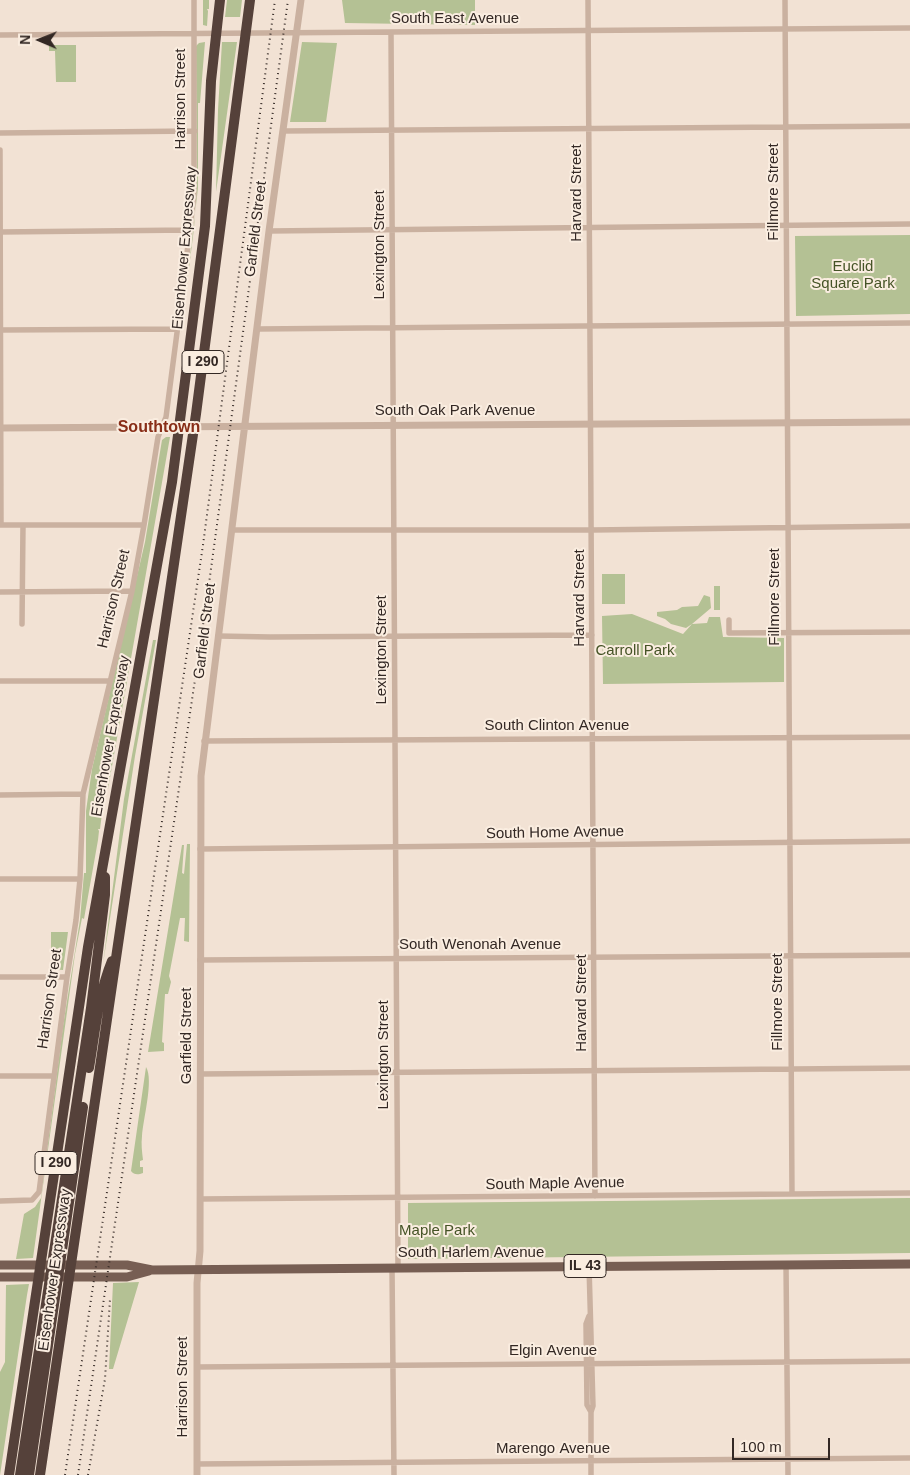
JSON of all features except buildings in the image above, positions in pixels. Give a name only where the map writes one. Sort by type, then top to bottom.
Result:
[{"type":"highway","name":"Eisenhower Expressway","points":[[9,1475],[85,966],[174,472],[205,226],[211,81],[220,0]]},
{"type":"highway","name":"Eisenhower Expressway","points":[[40,1475],[196,414],[250,0]]},
{"type":"highway","points":[[56,1265],[106,895],[105,852]]},
{"type":"highway","points":[[20,1475],[97,1017],[107,974],[119,946]]},
{"type":"highway","points":[[29,1475],[54,1277]]},
{"type":"main road","name":"South Harlem Avenue","points":[[0,1265],[127,1265],[152,1270],[910,1264]]},
{"type":"main road","name":"South Harlem Avenue","points":[[0,1277],[127,1277],[152,1270]]},
{"type":"street","name":"Harrison Street","points":[[0,1201],[32,1200],[39,1192],[76,920],[80,879],[83,794],[132,591],[158,437],[166,418],[195,176],[194,0]]},
{"type":"street","name":"Garfield Street","points":[[199,1269],[200,776],[294,33],[301,0]]},
{"type":"street","name":"Harvard Street","points":[[588,0],[595,1196]]},
{"type":"street","name":"Fillmore Street","points":[[785,0],[792,1194]]},
{"type":"street","name":"South East Avenue","points":[[0,35],[910,28]]},
{"type":"street","name":"Lexington Street","points":[[392,32],[398,1198],[393,1365],[394,1475]]},
{"type":"street","points":[[283,131],[910,126]]},
{"type":"street","points":[[0,133],[195,131]]},
{"type":"street","points":[[0,150],[1,525],[144,525]]},
{"type":"street","points":[[269,231],[910,224]]},
{"type":"street","points":[[0,232],[190,230]]},
{"type":"street","points":[[258,329],[910,323]]},
{"type":"street","points":[[0,330],[178,328]]},
{"type":"street","name":"South Oak Park Avenue","points":[[1,428],[910,422]]},
{"type":"street","points":[[22,624],[23,525]]},
{"type":"street","points":[[232,530],[592,530],[910,526]]},
{"type":"street","points":[[0,592],[132,591]]},
{"type":"street","points":[[729,620],[729,633],[910,632]]},
{"type":"street","points":[[218,636],[592,635]]},
{"type":"street","points":[[0,681],[110,681]]},
{"type":"street","name":"South Clinton Avenue","points":[[204,741],[910,737]]},
{"type":"street","points":[[0,795],[83,794]]},
{"type":"street","name":"South Home Avenue","points":[[200,849],[910,841]]},
{"type":"street","points":[[0,880],[80,879]]},
{"type":"street","name":"South Wenonah Avenue","points":[[200,960],[910,955]]},
{"type":"street","points":[[0,977],[67,977]]},
{"type":"street","points":[[200,1074],[910,1068]]},
{"type":"street","points":[[0,1076],[54,1076]]},
{"type":"street","name":"South Maple Avenue","points":[[200,1199],[910,1193]]},
{"type":"street","points":[[786,1264],[788,1475]]},
{"type":"street","points":[[589,1266],[590,1315],[586,1324],[593,1406],[591,1412],[591,1475]]},
{"type":"street","name":"Harrison Street","points":[[197,1475],[197,1283],[199,1269]]},
{"type":"street","name":"Elgin Avenue","points":[[197,1367],[910,1361]]},
{"type":"street","name":"Marengo Avenue","points":[[197,1464],[910,1458]]},
{"type":"green space","points":[[203,0],[209,0],[207,26],[203,25]]},
{"type":"green space","points":[[227,0],[242,0],[240,17],[225,17]]},
{"type":"green space","points":[[342,0],[475,0],[475,25],[345,23]]},
{"type":"green space","points":[[205,42],[200,103],[198,103],[198,188],[195,213],[197,185],[196,46],[199,43]]},
{"type":"green space","points":[[222,42],[237,42],[216,192],[218,110]]},
{"type":"green space","points":[[302,42],[337,43],[326,122],[290,122]]},
{"type":"green space","points":[[49,45],[76,45],[76,82],[56,82],[55,51],[49,51]]},
{"type":"green space","points":[[195,213],[194,228],[180,341]]},
{"type":"green space","name":"Euclid Square Park","points":[[910,235],[910,314],[796,316],[795,236]]},
{"type":"green space","points":[[170,437],[108,789],[105,789],[84,919],[82,918],[75,954],[33,1258],[16,1259],[24,1214],[35,1207],[41,1198],[63,1026],[80,920],[84,873],[86,873],[86,811],[92,769],[145,542],[162,440]]},
{"type":"green space","points":[[602,574],[625,574],[625,604],[602,604]]},
{"type":"green space","points":[[714,586],[720,586],[720,610],[714,610]]},
{"type":"green space","points":[[704,595],[710,597],[711,608],[686,628],[671,624],[657,616],[657,612],[698,606]]},
{"type":"green space","name":"Carroll Park","points":[[632,614],[683,634],[692,624],[707,623],[709,617],[720,617],[723,637],[784,638],[784,682],[603,684],[602,616]]},
{"type":"green space","points":[[153,640],[156,640],[135,756],[103,964],[124,799]]},
{"type":"green space","points":[[187,844],[190,844],[189,942],[184,941],[185,918],[180,918],[169,976],[171,982],[168,994],[165,994],[162,1042],[164,1043],[164,1051],[148,1052],[182,845],[184,845],[182,873],[184,874]]},
{"type":"green space","points":[[51,932],[68,932],[63,970],[51,969]]},
{"type":"green space","points":[[146,1067],[149,1090],[142,1139],[143,1160],[140,1161],[143,1173],[136,1174],[131,1171]]},
{"type":"green space","name":"Maple Park","points":[[910,1198],[910,1253],[408,1259],[408,1203]]},
{"type":"green space","points":[[139,1282],[113,1369],[109,1369],[113,1283]]},
{"type":"green space","points":[[29,1284],[0,1475],[0,1372],[5,1362],[6,1285]]},
{"type":"railway","points":[[65,1475],[203,545],[275,0]]},
{"type":"railway","points":[[78,1475],[208,591],[288,0]]},
{"type":"railway","points":[[88,1475],[105,1379],[110,1299]]},
{"type":"district","name":"Southtown","points":[[159,428]]}]
